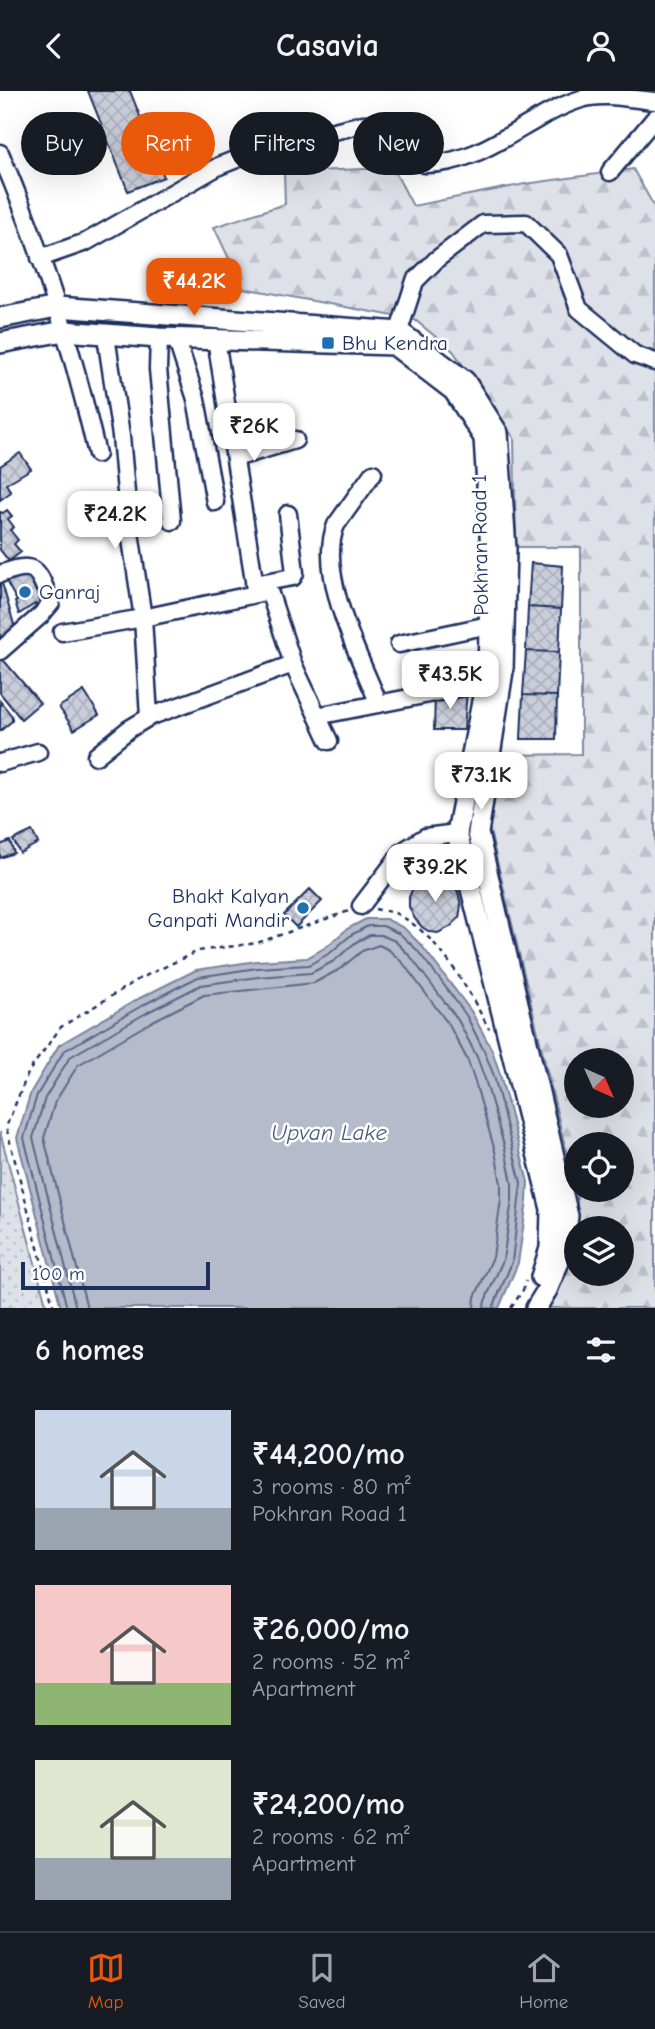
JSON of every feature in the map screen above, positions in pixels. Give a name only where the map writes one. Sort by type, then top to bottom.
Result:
[{"type":"main road","points":[[0,318],[57,307],[397,338]]},
{"type":"main road","points":[[0,344],[64,331],[106,336],[167,338],[397,338]]},
{"type":"main road","name":"Pokhran Road 1","points":[[397,338],[454,391],[484,438],[491,550],[488,670],[457,833],[551,1209],[550,1248],[539,1285],[523,1308]]},
{"type":"main road","name":"Pokhran Road 1","points":[[397,338],[465,381],[498,433],[506,549],[503,671],[478,833],[568,1216],[564,1250],[536,1308]]},
{"type":"main road","points":[[457,833],[478,833]]},
{"type":"street","points":[[40,258],[86,242],[219,166],[267,148],[363,124],[385,124],[398,134],[424,164],[440,165],[502,141],[561,107],[582,99],[600,96],[655,101]]},
{"type":"street","points":[[610,172],[655,118]]},
{"type":"street","points":[[0,153],[57,307],[97,454]]},
{"type":"street","points":[[397,338],[415,281],[437,258],[483,224],[526,223],[559,255],[579,309],[635,355],[655,362]]},
{"type":"street","points":[[106,336],[143,618],[149,717]]},
{"type":"street","points":[[167,338],[196,399],[215,502]]},
{"type":"street","points":[[167,338],[158,369],[172,521]]},
{"type":"street","points":[[216,339],[255,588]]},
{"type":"street","points":[[235,458],[295,440]]},
{"type":"street","points":[[373,473],[336,525],[332,533],[331,552],[341,610],[379,704]]},
{"type":"street","points":[[62,632],[143,618],[293,577],[295,573],[288,514]]},
{"type":"street","points":[[0,574],[24,565],[32,568],[41,579],[51,603],[0,651]]},
{"type":"street","points":[[255,588],[270,594],[293,664],[329,741]]},
{"type":"street","points":[[399,644],[489,625]]},
{"type":"street","points":[[96,756],[129,729],[149,717],[293,664]]},
{"type":"street","points":[[317,716],[485,683]]},
{"type":"street","points":[[0,763],[38,752]]},
{"type":"street","points":[[361,906],[403,851],[425,837],[457,833]]},
{"type":"path","points":[[54,1308],[6,1126],[29,1071],[61,1027],[139,979],[198,951],[257,943],[327,921],[361,906],[396,914],[429,938],[443,953],[469,992],[489,1030]]},
{"type":"path","points":[[511,1308],[523,1290],[527,1277]]},
{"type":"green space","points":[[353,169],[353,175],[397,175],[413,206],[525,184],[633,169],[655,208],[655,1308],[546,1308],[564,1278],[564,1286],[634,1286],[634,1216],[577,1216],[577,1202],[634,1202],[634,1132],[564,1132],[564,1142],[489,827],[504,755],[581,754],[581,547],[516,547],[514,438],[453,351],[415,320],[243,288],[214,227],[285,204],[284,175],[339,175],[339,170]]},
{"type":"green space","points":[[0,1132],[47,1308],[0,1308]]},
{"type":"water","name":"Upvan Lake","points":[[366,919],[386,919],[404,928],[422,946],[471,1011],[492,1050],[528,1182],[518,1263],[499,1308],[61,1308],[17,1138],[31,1092],[59,1045],[140,998],[196,970],[257,961],[307,958],[326,947],[347,929]]},
{"type":"building","points":[[88,91],[130,91],[138,112],[121,112],[121,174],[107,138],[107,112],[96,112]]},
{"type":"building","points":[[122,175],[163,175],[164,177],[128,191]]},
{"type":"building","points":[[20,453],[31,469],[6,484],[11,492],[0,500],[0,466]]},
{"type":"building","points":[[7,510],[12,516],[8,519],[14,527],[10,530],[18,540],[14,544],[21,552],[9,561],[0,550],[0,512]]},
{"type":"building","points":[[531,563],[563,566],[561,609],[528,607]]},
{"type":"building","name":"Ganraj","points":[[31,569],[37,594],[40,593],[45,603],[36,607],[35,604],[19,614],[15,602],[17,601],[5,579],[15,575],[16,578]]},
{"type":"building","points":[[2,583],[17,635],[0,640],[0,584]]},
{"type":"building","points":[[528,607],[561,609],[559,652],[526,651]]},
{"type":"building","points":[[526,651],[559,652],[557,696],[523,695]]},
{"type":"building","points":[[0,656],[40,703],[21,719],[0,693]]},
{"type":"building","points":[[467,689],[464,730],[434,730],[435,696]]},
{"type":"building","points":[[84,691],[99,715],[74,730],[59,707]]},
{"type":"building","points":[[523,695],[557,696],[556,739],[521,739]]},
{"type":"building","points":[[0,701],[12,716],[12,721],[0,731]]},
{"type":"building","points":[[32,831],[38,843],[20,853],[13,840]]},
{"type":"building","points":[[10,841],[14,853],[0,858],[0,845]]},
{"type":"building","points":[[436,875],[451,881],[458,892],[461,905],[459,918],[438,933],[422,927],[409,907],[413,888],[424,879]]},
{"type":"building","name":"Bhakt Kalyan Ganpati Mandir","points":[[310,889],[322,901],[296,927],[284,915]]},
{"type":"place","name":"Bhu Kendra","points":[[328,343]]},
{"type":"place","name":"Ganraj","points":[[25,592]]},
{"type":"place","name":"Bhakt Kalyan Ganpati Mandir","points":[[303,908]]}]
